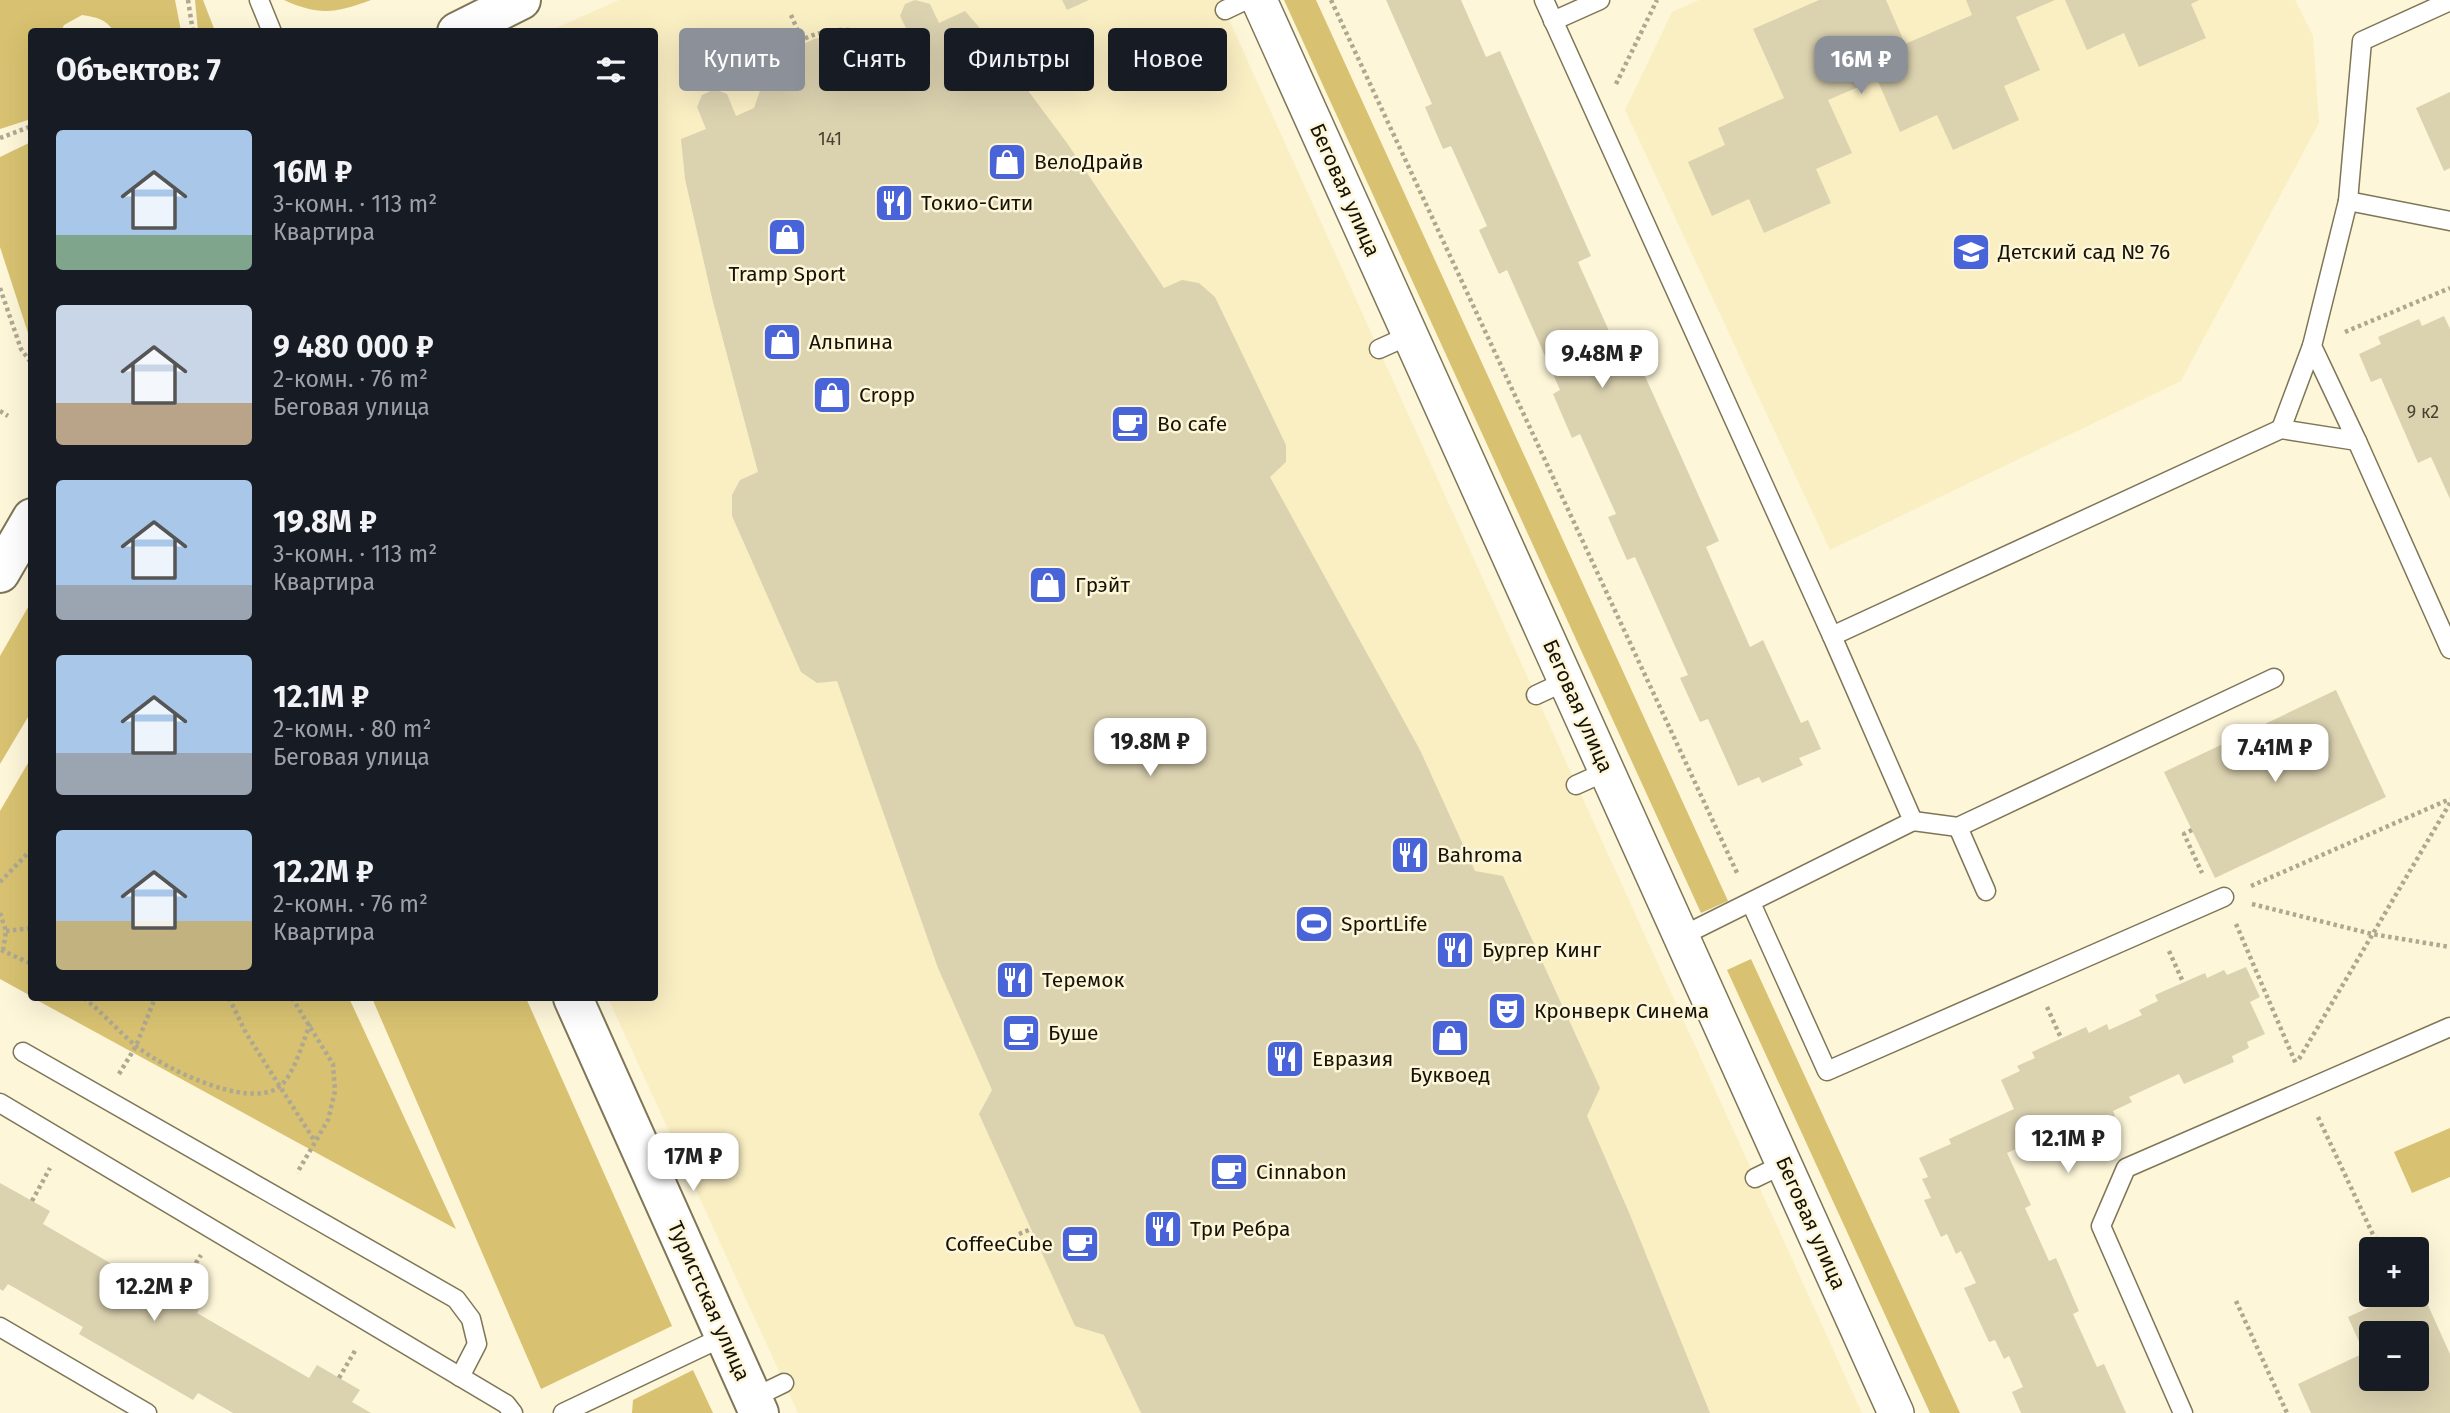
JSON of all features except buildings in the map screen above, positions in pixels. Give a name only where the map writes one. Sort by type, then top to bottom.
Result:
[{"type":"street","points":[[465,28],[521,0]]},
{"type":"street","name":"Беговая улица","points":[[1259,0],[1410,335],[1551,688],[1592,778],[1682,936],[1769,1171],[1896,1413]]},
{"type":"street","points":[[0,573],[28,525]]},
{"type":"street","name":"Туристская улица","points":[[574,1001],[725,1336],[765,1398]]},
{"type":"lane","points":[[259,0],[270,28]]},
{"type":"lane","points":[[1225,10],[1246,0]]},
{"type":"lane","points":[[1544,0],[1913,821]]},
{"type":"lane","points":[[1553,21],[1600,0]]},
{"type":"lane","points":[[2281,429],[2312,345],[2348,201],[2362,41],[2450,2]]},
{"type":"lane","points":[[2348,201],[2450,221]]},
{"type":"lane","points":[[1379,349],[1410,335]]},
{"type":"lane","points":[[2312,345],[2450,649]]},
{"type":"lane","points":[[1832,636],[2281,429],[2357,441]]},
{"type":"lane","points":[[1682,936],[1913,821],[1958,827],[2274,678]]},
{"type":"lane","points":[[1958,827],[1986,891]]},
{"type":"lane","points":[[1751,903],[1827,1071],[2219,900]]},
{"type":"lane","points":[[2183,1413],[2101,1226],[2126,1168],[2450,1027]]},
{"type":"lane","points":[[23,1052],[456,1299],[471,1319],[477,1344],[460,1377]]},
{"type":"lane","points":[[0,1103],[506,1404],[513,1413]]},
{"type":"lane","points":[[0,1327],[148,1413]]},
{"type":"lane","points":[[573,1411],[725,1336]]},
{"type":"path","points":[[188,0],[192,28]]},
{"type":"path","points":[[1331,0],[1751,903]]},
{"type":"path","points":[[1598,121],[1657,0]]},
{"type":"path","points":[[791,15],[796,28]]},
{"type":"path","points":[[0,138],[28,128]]},
{"type":"path","points":[[0,288],[21,349],[28,359]]},
{"type":"path","points":[[2312,345],[2450,288]]},
{"type":"path","points":[[0,411],[8,416]]},
{"type":"path","points":[[2219,900],[2450,801]]},
{"type":"path","points":[[2296,1064],[2450,801]]},
{"type":"path","points":[[2192,830],[2184,834],[2219,900],[2307,1090]]},
{"type":"path","points":[[0,882],[28,853]]},
{"type":"path","points":[[2219,900],[2372,934],[2450,947]]},
{"type":"path","points":[[0,913],[6,932],[1,951],[28,962]]},
{"type":"path","points":[[6,932],[28,929]]},
{"type":"path","points":[[87,1001],[136,1046],[166,1065],[208,1085],[238,1093],[261,1093],[279,1087],[291,1071],[310,1024]]},
{"type":"path","points":[[136,1046],[154,1001]]},
{"type":"path","points":[[230,1001],[246,1033],[314,1140],[328,1120],[335,1091],[333,1064],[294,1001]]},
{"type":"path","points":[[2329,1143],[2374,1237]]},
{"type":"path","points":[[32,1201],[46,1175]]},
{"type":"path","points":[[1019,1234],[1031,1228]]},
{"type":"path","points":[[181,1287],[196,1263]]},
{"type":"path","points":[[2236,1301],[2287,1413]]},
{"type":"path","points":[[339,1378],[354,1353]]},
{"type":"shaded area","points":[[0,0],[175,0],[180,28],[111,28],[104,21],[82,15],[62,28],[28,28],[28,120],[0,129]]},
{"type":"shaded area","points":[[195,0],[203,0],[214,28],[198,28]]},
{"type":"shaded area","points":[[284,0],[371,0],[328,11],[307,9]]},
{"type":"shaded area","points":[[619,0],[1220,0],[1862,1413],[798,1413],[609,1001],[658,1001],[658,28],[556,28]]},
{"type":"shaded area","points":[[1284,0],[1316,0],[1728,901],[1701,913]]},
{"type":"shaded area","name":"Детский сад № 76","points":[[1699,0],[2295,0],[2313,36],[2319,123],[2181,381],[1830,550],[1625,110],[1672,12]]},
{"type":"shaded area","points":[[28,143],[28,333],[0,247],[0,157]]},
{"type":"shaded area","points":[[28,607],[28,717],[0,764],[0,656]]},
{"type":"shaded area","points":[[28,763],[28,994],[0,979],[0,811]]},
{"type":"shaded area","points":[[1751,959],[1960,1413],[1930,1413],[1727,970]]},
{"type":"shaded area","points":[[38,1001],[350,1001],[456,1229]]},
{"type":"shaded area","points":[[373,1001],[527,1001],[672,1326],[541,1389]]},
{"type":"shaded area","points":[[2450,1128],[2450,1177],[2412,1193],[2394,1152]]},
{"type":"shaded area","points":[[693,1370],[713,1413],[632,1413],[633,1400]]},
{"type":"place","name":"ВелоДрайв","points":[[1007,162]]},
{"type":"place","name":"Токио-Сити","points":[[894,203]]},
{"type":"place","name":"Tramp Sport","points":[[787,237]]},
{"type":"place","name":"Детский сад № 76","points":[[1971,252]]},
{"type":"place","name":"Альпина","points":[[782,342]]},
{"type":"place","name":"Cropp","points":[[832,395]]},
{"type":"place","name":"Bo cafe","points":[[1130,424]]},
{"type":"place","name":"Грэйт","points":[[1048,585]]},
{"type":"place","name":"Bahroma","points":[[1410,855]]},
{"type":"place","name":"SportLife","points":[[1314,924]]},
{"type":"place","name":"Бургер Кинг","points":[[1455,950]]},
{"type":"place","name":"Теремок","points":[[1015,980]]},
{"type":"place","name":"Кронверк Синема","points":[[1507,1011]]},
{"type":"place","name":"Буше","points":[[1021,1033]]},
{"type":"place","name":"Буквоед","points":[[1450,1038]]},
{"type":"place","name":"Евразия","points":[[1285,1059]]},
{"type":"place","name":"Cinnabon","points":[[1229,1172]]},
{"type":"place","name":"Три Ребра","points":[[1163,1229]]},
{"type":"place","name":"CoffeeCube","points":[[1080,1244]]}]
